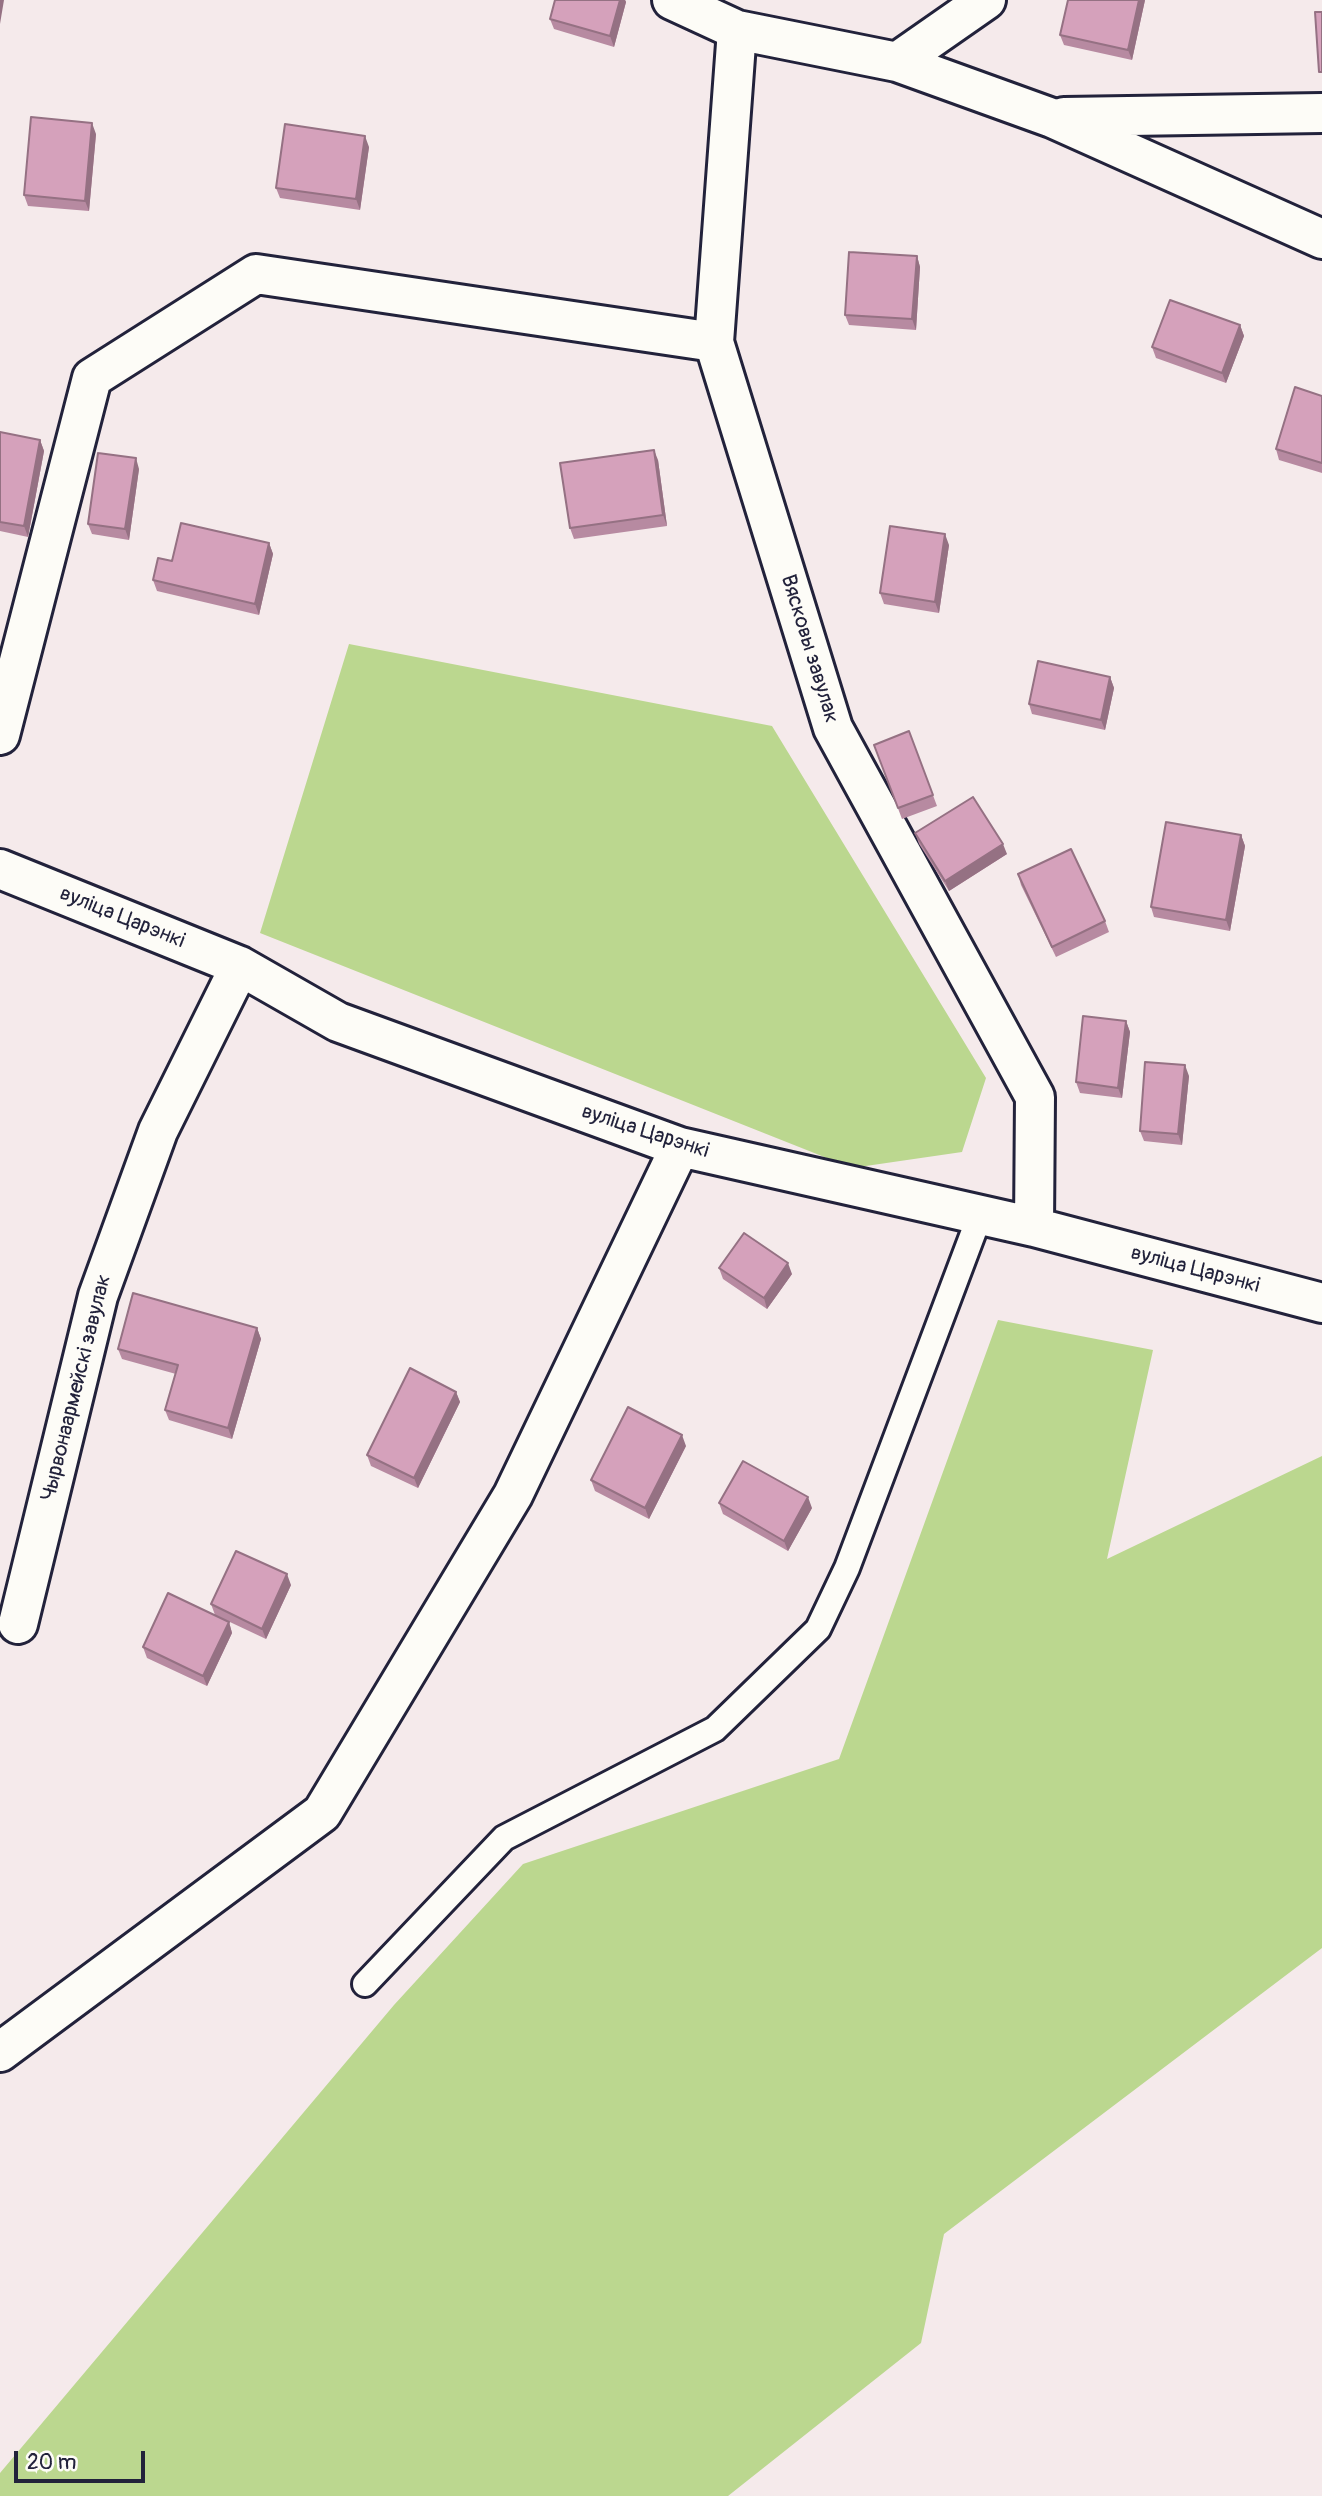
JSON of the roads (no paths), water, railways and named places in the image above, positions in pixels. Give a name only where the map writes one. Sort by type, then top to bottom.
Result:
[{"type":"street","points":[[672,0],[737,30],[897,62],[1052,118],[1322,239]]},
{"type":"street","points":[[897,62],[986,0]]},
{"type":"street","name":"Вясковы завулак","points":[[737,30],[714,342],[833,728],[1035,1097],[1034,1227]]},
{"type":"street","points":[[1052,118],[1322,113]]},
{"type":"street","points":[[0,735],[92,378],[256,274],[714,342]]},
{"type":"street","name":"вуліца Царэнкі","points":[[0,869],[240,966],[338,1022],[680,1147],[1034,1227],[1322,1303]]},
{"type":"street","name":"Чырвонаармейскі завулак","points":[[18,1625],[97,1296],[158,1130],[240,966]]},
{"type":"street","points":[[0,2052],[322,1813],[513,1495],[680,1147]]},
{"type":"lane","points":[[365,1984],[504,1838],[715,1729],[818,1629],[847,1568],[980,1215]]}]
